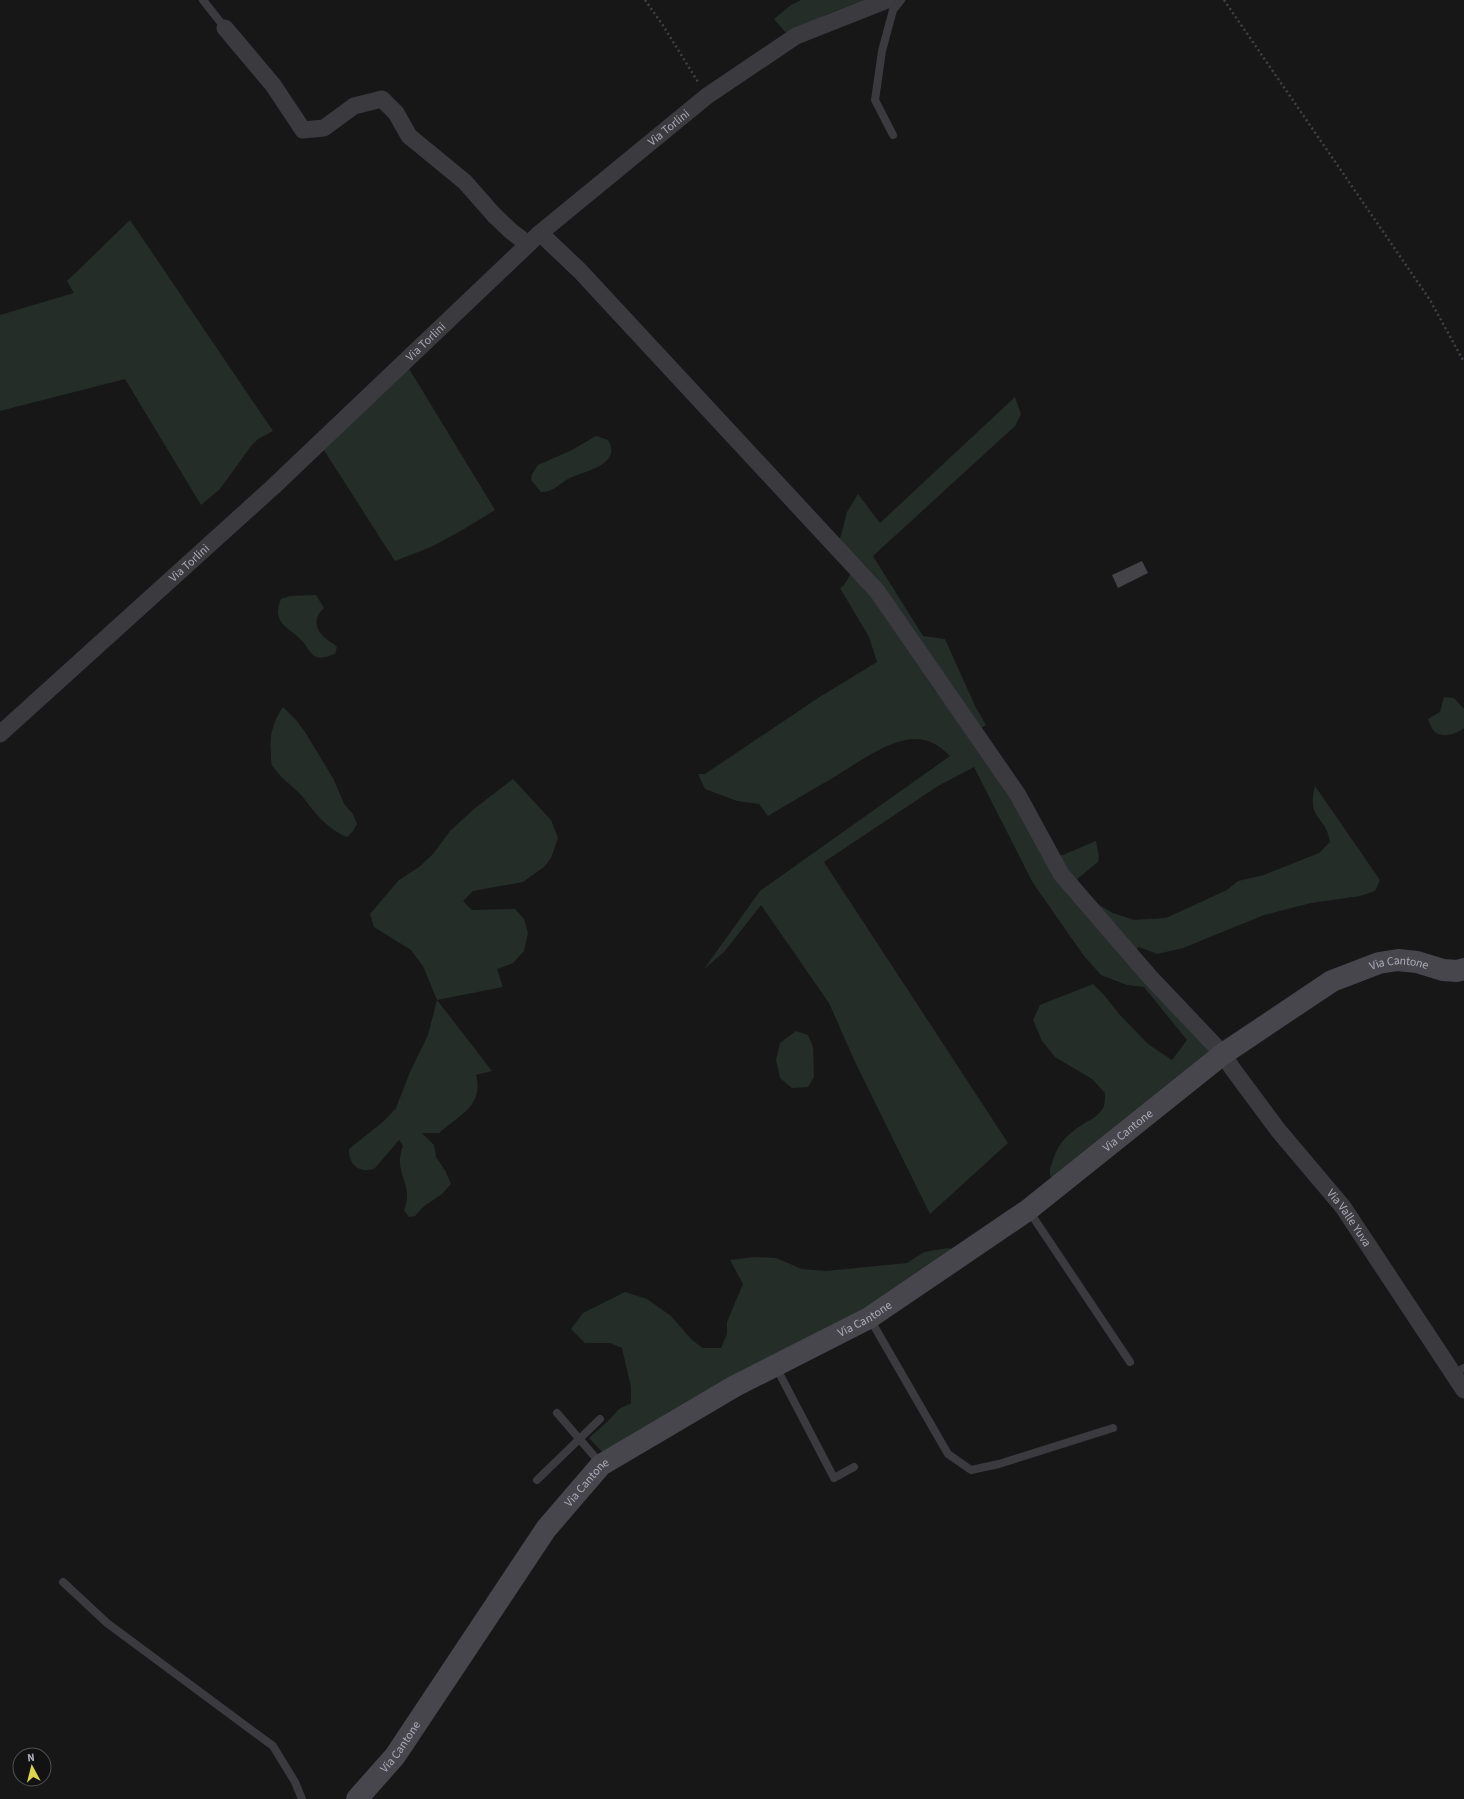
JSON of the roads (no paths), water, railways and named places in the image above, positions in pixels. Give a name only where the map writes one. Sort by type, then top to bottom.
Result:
[{"type":"main road","name":"Via Cantone","points":[[358,1799],[395,1756],[546,1529],[601,1465],[735,1386],[869,1318],[1028,1210],[1223,1054],[1326,985],[1356,971],[1380,963],[1398,960],[1417,962],[1443,970],[1457,971],[1464,969]]},
{"type":"street","name":"Via Torlini","points":[[0,734],[273,487],[534,238],[707,96],[796,36],[887,0]]},
{"type":"street","name":"Via Valle Yuva","points":[[225,28],[273,85],[303,130],[324,128],[354,106],[382,99],[396,113],[409,136],[465,182],[494,215],[512,232],[534,238],[580,271],[877,591],[1018,795],[1061,874],[1150,977],[1223,1054],[1278,1130],[1342,1207],[1458,1371],[1464,1390]]},
{"type":"lane","points":[[203,0],[225,28]]},
{"type":"lane","points":[[893,135],[875,100],[882,51],[893,10],[901,0]]},
{"type":"lane","points":[[1028,1210],[1130,1362]]},
{"type":"lane","points":[[869,1318],[948,1454],[971,1470],[999,1464],[1112,1428]]},
{"type":"lane","points":[[776,1366],[834,1478],[854,1467]]},
{"type":"lane","points":[[557,1412],[601,1465]]},
{"type":"lane","points":[[537,1480],[600,1419]]},
{"type":"lane","points":[[63,1582],[107,1623],[273,1746],[295,1782],[302,1799]]}]
